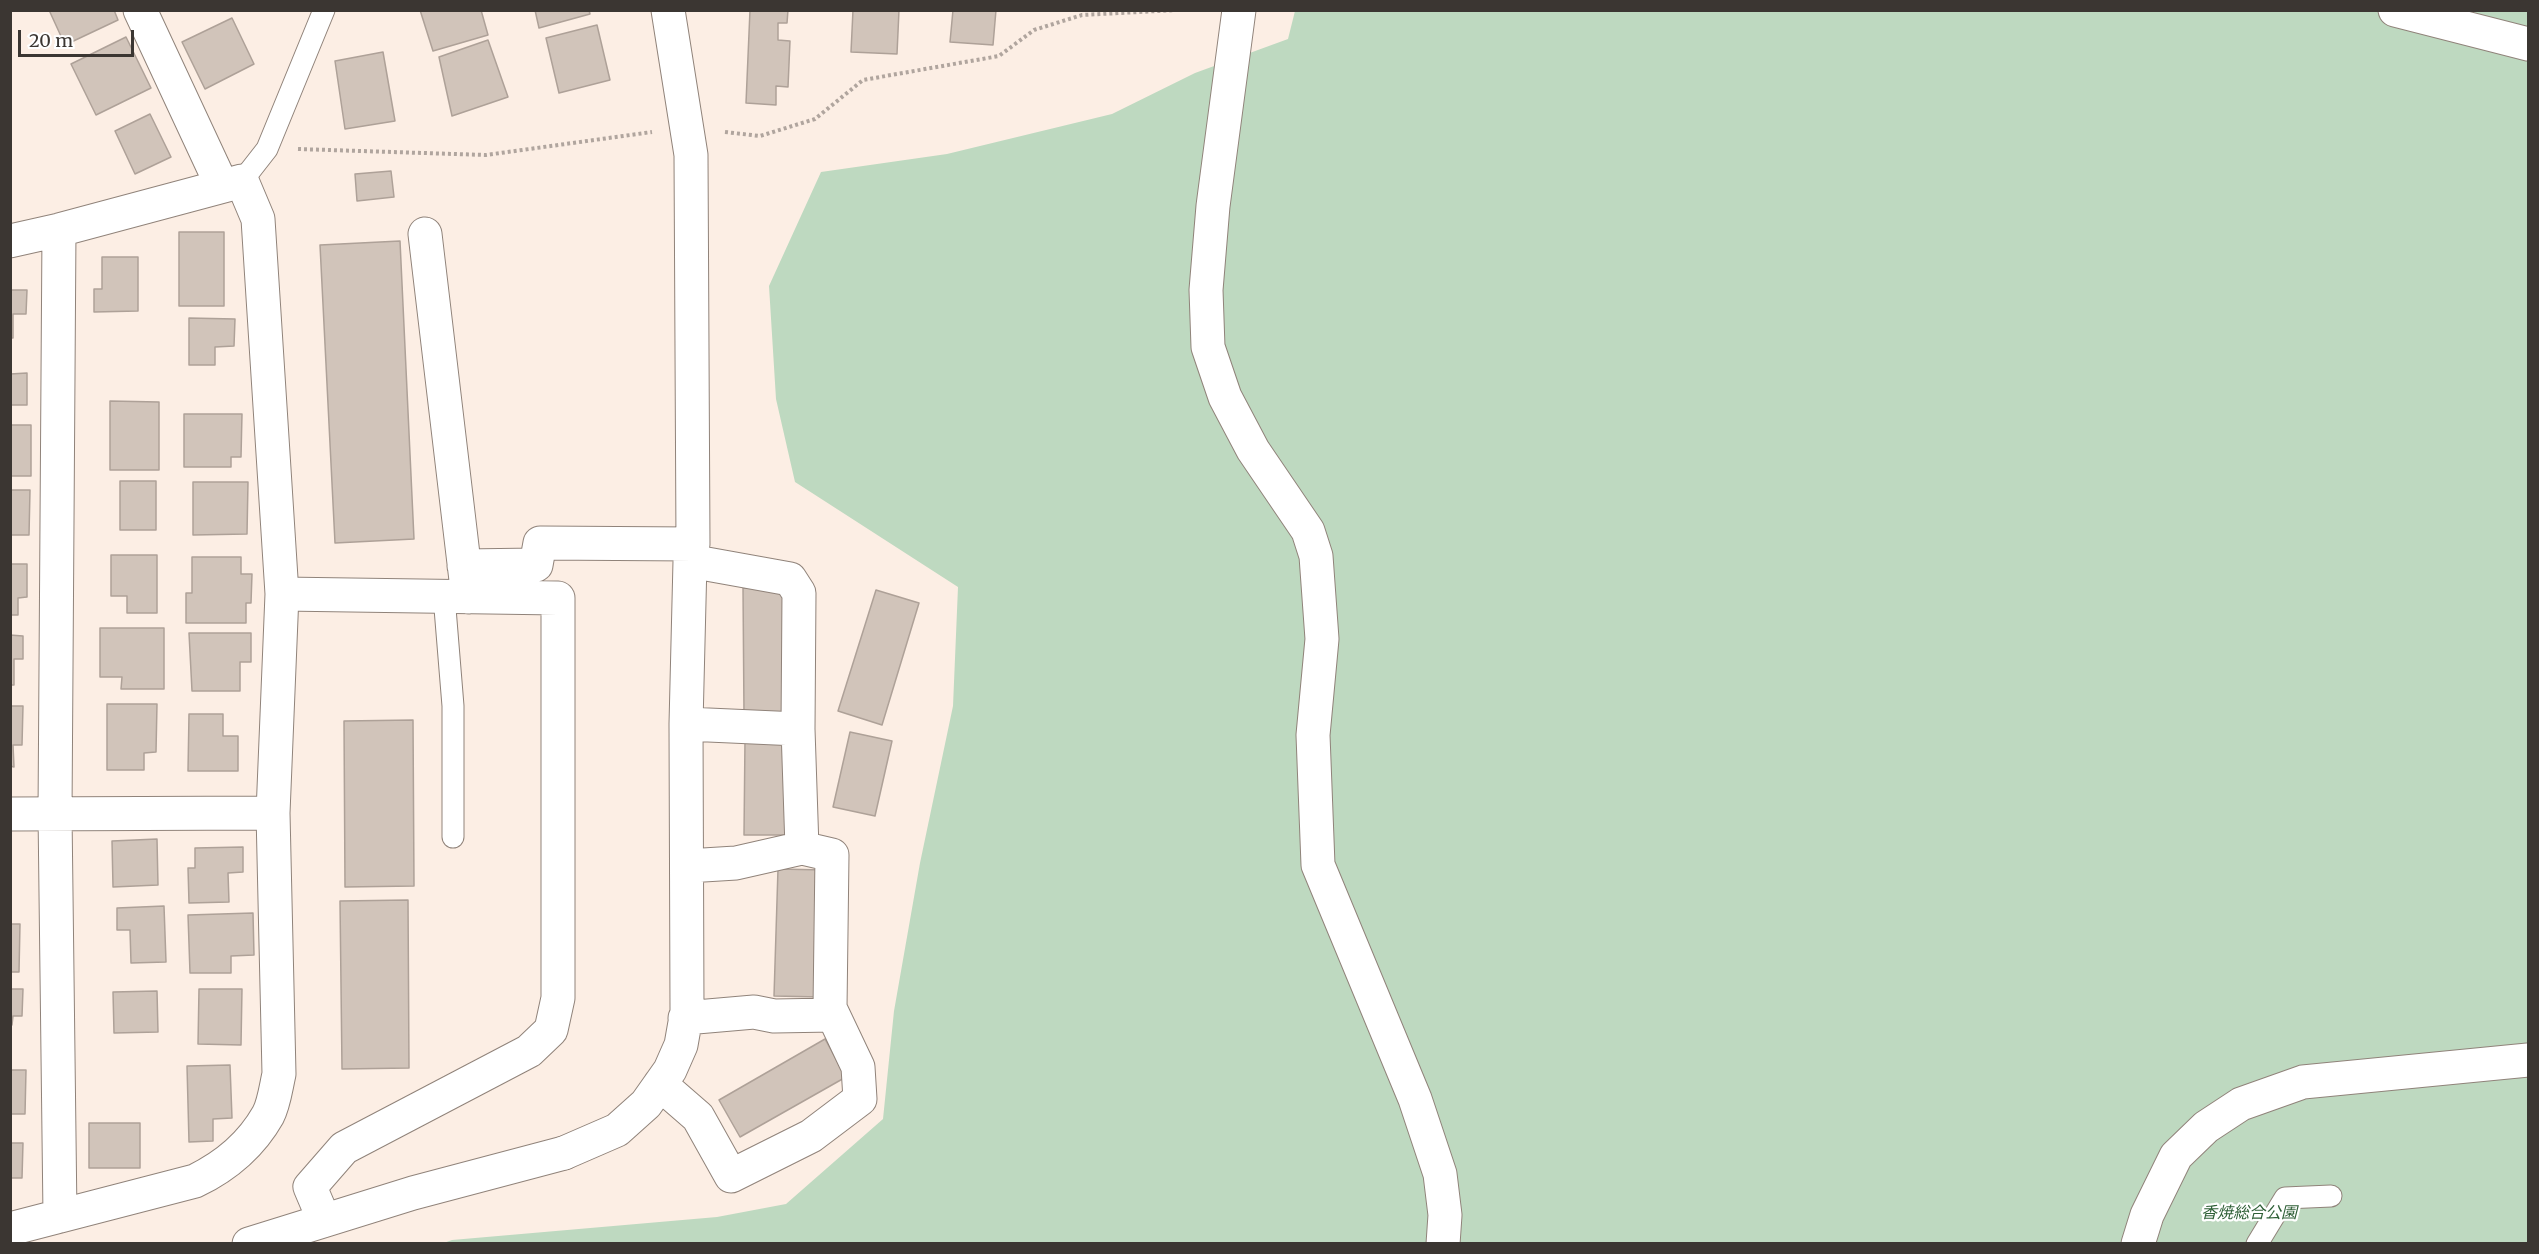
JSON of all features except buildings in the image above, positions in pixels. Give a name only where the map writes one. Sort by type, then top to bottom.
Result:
[{"type":"street","points":[[10,1228],[195,1181],[216,1171],[238,1154],[269,1114],[279,1074],[273,813],[282,594],[258,219],[232,183],[140,10]]},
{"type":"street","points":[[249,1244],[413,1193],[564,1154],[617,1130],[646,1104],[670,1070],[681,1045],[686,1018],[686,724],[692,553],[691,155],[668,10]]},
{"type":"street","points":[[1239,10],[1213,206],[1206,290],[1208,347],[1225,397],[1253,450],[1308,531],[1316,556],[1322,639],[1313,735],[1318,865],[1415,1099],[1440,1174],[1445,1215],[1443,1244]]},
{"type":"street","points":[[2395,10],[2529,44]]},
{"type":"street","points":[[10,241],[232,183]]},
{"type":"street","points":[[59,230],[55,813],[60,1216]]},
{"type":"street","points":[[425,234],[459,586]]},
{"type":"street","points":[[459,586],[536,565],[540,543],[692,553],[790,579],[799,593],[798,729],[802,848]]},
{"type":"street","points":[[282,594],[459,586],[558,598],[558,998],[551,1030],[529,1051],[345,1148],[310,1187],[324,1220]]},
{"type":"street","points":[[686,724],[798,729]]},
{"type":"street","points":[[10,813],[273,813]]},
{"type":"street","points":[[660,1084],[698,1117],[730,1176],[811,1136],[860,1099],[858,1067],[830,1008],[832,855],[802,848],[736,863],[687,866]]},
{"type":"street","points":[[686,1018],[754,1012],[774,1016],[833,1015]]},
{"type":"street","points":[[2138,1244],[2147,1215],[2176,1156],[2206,1127],[2241,1104],[2303,1083],[2529,1060]]},
{"type":"lane","points":[[232,183],[267,148],[324,10]]},
{"type":"lane","points":[[453,837],[453,706],[459,586]]},
{"type":"lane","points":[[2257,1244],[2285,1197],[2331,1196]]},
{"type":"path","points":[[267,148],[486,155],[686,127],[760,136],[814,119],[863,80],[999,56],[1034,30],[1082,15],[1177,10]]},
{"type":"green space","name":"香焼総合公園","points":[[1295,11],[2528,11],[2528,1243],[441,1244],[452,1240],[717,1217],[786,1204],[883,1119],[894,1011],[920,863],[953,706],[958,587],[795,482],[776,399],[769,286],[821,172],[947,154],[1112,114],[1195,73],[1288,39]]}]
